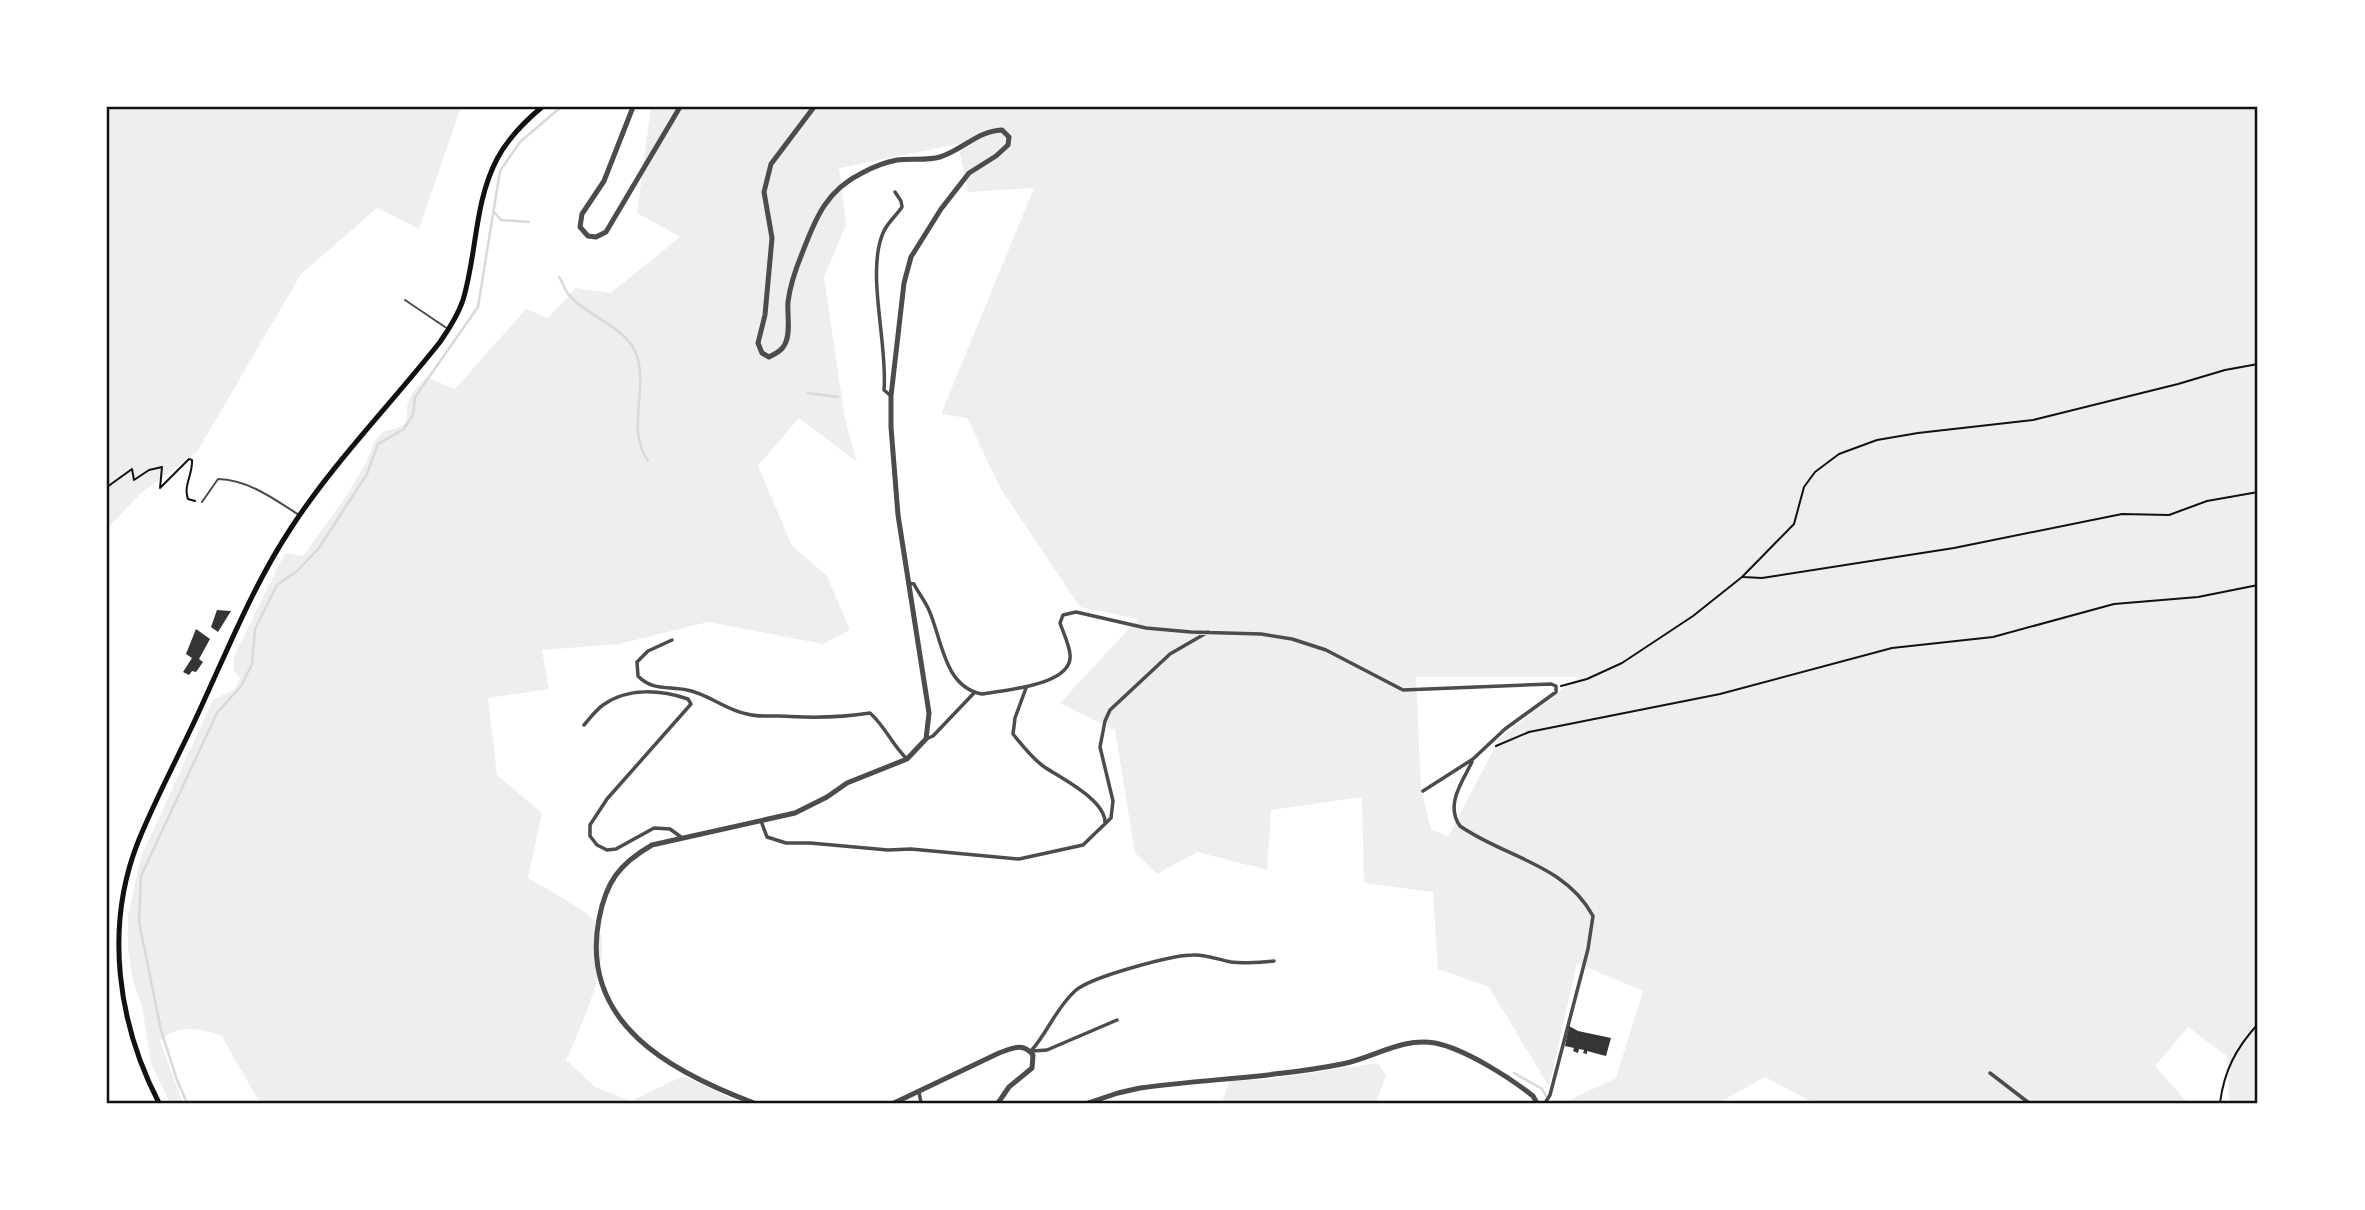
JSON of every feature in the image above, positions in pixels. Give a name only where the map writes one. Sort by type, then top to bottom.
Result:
[{"type":"main road","points":[[159,1103],[135,1052],[122,995],[119,954],[122,896],[137,844],[247,609],[274,558],[300,516],[449,329],[463,299],[483,193],[495,161],[511,136],[542,107]]},
{"type":"street","points":[[633,107],[604,181],[582,214],[580,227],[588,236],[596,237],[606,232],[680,107]]},
{"type":"street","points":[[814,107],[771,164],[764,192],[772,238],[765,315],[758,342],[762,353],[769,357],[779,352],[786,344],[790,285],[810,229],[819,212],[841,187],[862,173],[888,163],[939,157],[955,151],[989,130],[1002,130],[1009,137],[1008,145],[969,173],[941,209],[911,257],[904,283],[891,396],[895,487],[929,713],[926,739]]},
{"type":"street","points":[[891,396],[884,390],[886,372],[877,275],[880,240],[902,206],[895,192]]},
{"type":"street","points":[[908,583],[914,584],[929,609],[945,658],[955,678],[974,693],[1026,688],[1052,678],[1069,661],[1070,654],[1060,623],[1063,615],[1076,612],[1146,628],[1261,634],[1292,639],[1315,646],[1403,690],[1551,684],[1557,687],[1556,692],[1505,729],[1474,759],[1423,791]]},
{"type":"street","points":[[761,821],[767,837],[786,843],[888,850],[911,849],[1019,859],[1083,845],[1111,818],[1113,802],[1100,747],[1105,720],[1110,710],[1170,654],[1209,632]]},
{"type":"street","points":[[672,640],[648,650],[637,662],[638,676],[645,684],[687,690],[747,715],[822,718],[870,713],[881,722],[897,749],[907,759]]},
{"type":"street","points":[[1026,688],[1015,718],[1013,734],[1041,765],[1091,799],[1104,815],[1105,826]]},
{"type":"street","points":[[584,725],[603,704],[627,694],[649,691],[688,699],[691,704],[607,799],[590,825],[590,836],[597,845],[607,850],[616,849],[654,828],[670,829],[681,837]]},
{"type":"street","points":[[754,1103],[691,1074],[650,1049],[627,1029],[608,1001],[599,978],[596,956],[597,929],[614,875],[633,856],[652,845],[795,813],[858,778],[907,759],[974,693]]},
{"type":"street","points":[[1474,759],[1453,805],[1455,819],[1460,826],[1555,874],[1584,902],[1593,916],[1588,949],[1550,1096],[1545,1103]]},
{"type":"street","points":[[1031,1051],[1067,999],[1078,988],[1103,978],[1157,960],[1194,954],[1234,962],[1274,961]]},
{"type":"street","points":[[894,1103],[1017,1046],[1031,1051],[1047,1050],[1117,1020]]},
{"type":"street","points":[[1088,1103],[1140,1088],[1345,1064],[1408,1044],[1432,1042],[1446,1045],[1495,1070],[1528,1092],[1537,1103]]},
{"type":"street","points":[[998,1103],[1009,1087],[1032,1068],[1034,1061],[1031,1051]]},
{"type":"street","points":[[1990,1073],[2029,1103]]},
{"type":"street","points":[[919,1092],[921,1103]]},
{"type":"lane","points":[[405,300],[449,329]]},
{"type":"lane","points":[[202,502],[218,479],[238,480],[300,516]]},
{"type":"path","points":[[1557,687],[1587,679],[1622,663],[1693,616],[1742,577],[1794,524],[1804,488],[1815,472],[1839,454],[1877,440],[2033,420],[2225,370],[2258,364]]},
{"type":"path","points":[[107,486],[132,469],[134,480],[157,467],[162,467],[160,488],[189,459],[192,460],[193,466],[186,496],[188,499],[202,502]]},
{"type":"path","points":[[1742,577],[1762,578],[1895,558],[2122,514],[2169,515],[2207,501],[2258,492]]},
{"type":"path","points":[[1495,747],[1528,732],[1720,694],[1892,648],[1993,637],[2114,604],[2198,597],[2258,585]]},
{"type":"path","points":[[2220,1103],[2226,1071],[2258,1024]]},
{"type":"shaded area","points":[[107,107],[461,107],[419,229],[377,208],[301,274],[197,452],[140,494],[107,529]]},
{"type":"shaded area","points":[[651,107],[2258,107],[2258,1103],[2229,1103],[2227,1056],[2188,1027],[2155,1066],[2188,1103],[1814,1103],[1765,1077],[1718,1103],[1563,1103],[1616,1078],[1643,991],[1577,963],[1549,1087],[1489,987],[1438,969],[1433,892],[1364,883],[1362,797],[1271,810],[1267,870],[1197,852],[1157,874],[1135,853],[1115,730],[1060,703],[1138,619],[1080,607],[1001,489],[967,418],[941,414],[1034,188],[968,192],[958,144],[839,168],[846,225],[824,277],[845,419],[857,462],[799,418],[758,466],[792,546],[827,576],[850,630],[823,644],[708,622],[619,644],[542,650],[549,689],[488,698],[497,775],[542,813],[528,878],[586,913],[600,931],[602,947],[595,988],[566,1060],[595,1087],[631,1101],[683,1076],[741,1103],[260,1103],[221,1035],[189,1029],[174,1032],[160,1041],[183,1103],[170,1103],[151,1063],[142,1006],[133,981],[128,950],[128,916],[141,857],[213,700],[235,689],[240,679],[234,670],[234,656],[285,553],[303,556],[345,498],[365,465],[375,441],[383,431],[405,423],[411,396],[426,377],[455,389],[526,309],[548,318],[576,288],[611,293],[680,237],[637,213]],"holes":[[[1416,677],[1578,677],[1499,739],[1448,837],[1431,829],[1421,788]]]},
{"type":"shaded area","points":[[1378,1063],[1386,1075],[1376,1103],[1221,1103],[1230,1081],[1271,1079]]},
{"type":"building","points":[[217,610],[231,611],[218,632],[211,627]]},
{"type":"building","points":[[196,629],[210,639],[199,659],[203,662],[196,672],[192,671],[189,675],[183,672],[192,658],[186,654]]},
{"type":"building","points":[[1569,1026],[1578,1031],[1611,1038],[1606,1056],[1587,1051],[1587,1054],[1583,1053],[1584,1050],[1579,1049],[1578,1053],[1573,1051],[1574,1048],[1565,1046]]},
{"type":"waterway","points":[[187,1103],[161,1030],[139,922],[141,876],[217,713],[241,686],[252,664],[255,629],[277,585],[297,571],[319,548],[367,474],[378,444],[404,429],[413,415],[415,397],[478,307],[500,171],[520,142],[561,107]]},
{"type":"waterway","points":[[494,212],[501,220],[529,222]]},
{"type":"waterway","points":[[559,277],[574,300],[615,329],[632,345],[640,369],[639,436],[648,461]]},
{"type":"waterway","points":[[808,393],[838,397]]},
{"type":"waterway","points":[[1514,1073],[1542,1089],[1546,1096]]}]
